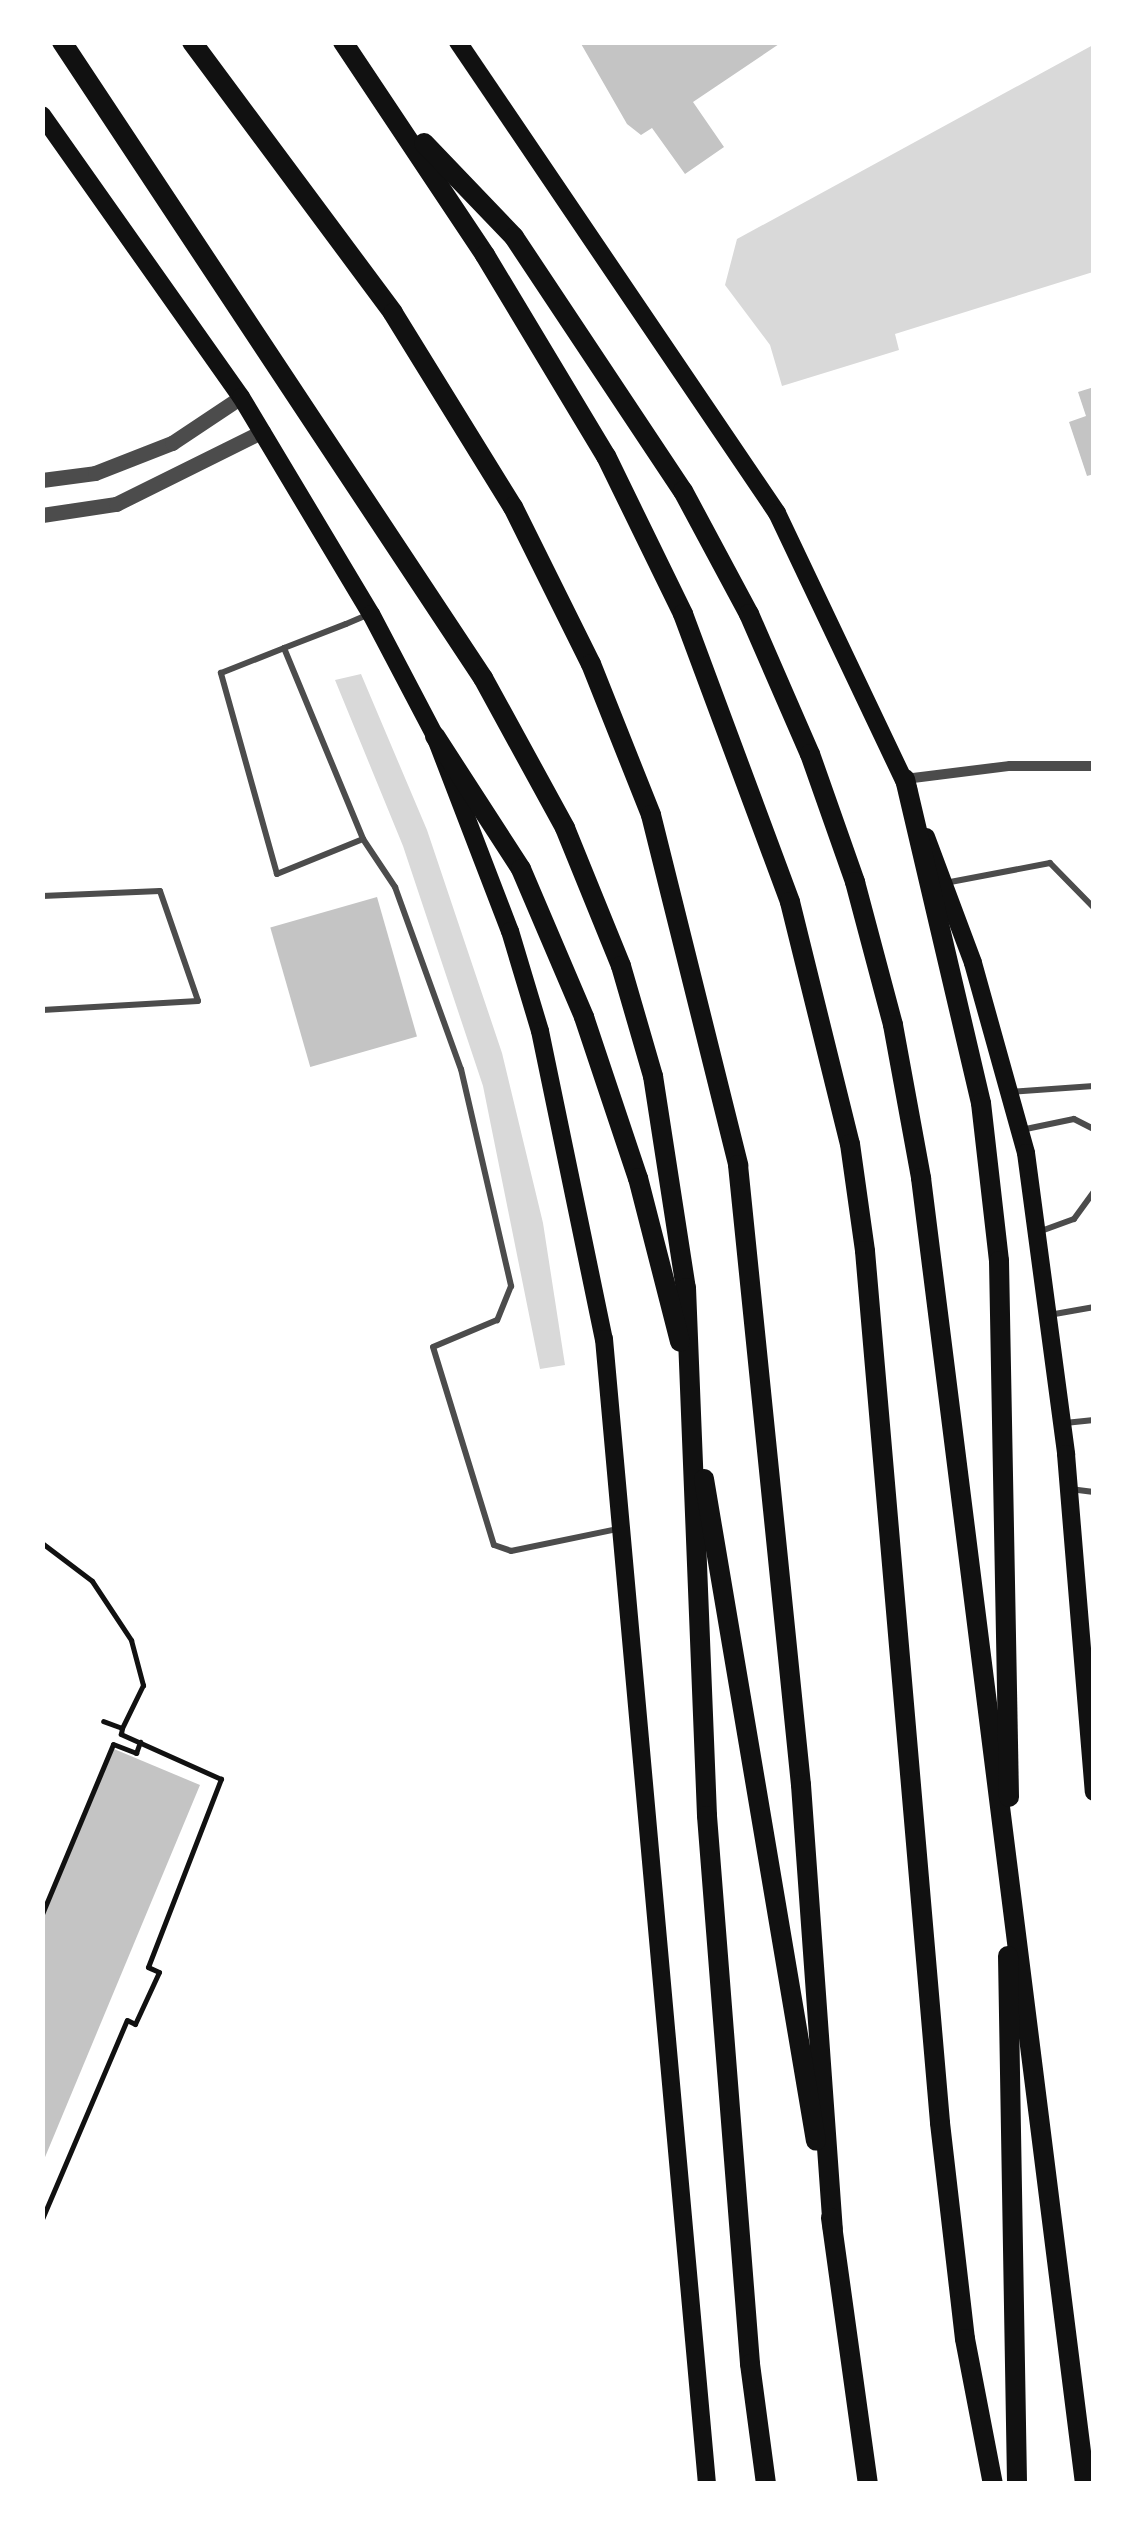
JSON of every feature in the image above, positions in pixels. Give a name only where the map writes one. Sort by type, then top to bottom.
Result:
[{"type":"highway","points":[[62,42],[483,678],[565,828],[620,966],[656,1095],[686,1288],[707,1816],[750,2364],[766,2484]]},
{"type":"highway","points":[[192,42],[393,314],[513,507],[591,664],[661,850],[718,1068],[745,1217],[801,1785],[833,2229]]},
{"type":"highway","points":[[342,42],[389,106],[606,456],[683,614],[754,792],[826,1041],[866,1251],[940,2123],[965,2339],[992,2484]]},
{"type":"highway","points":[[389,106],[536,268],[642,426],[749,614],[810,754],[855,882],[893,1025],[936,1301],[1084,2484]]},
{"type":"highway","points":[[435,736],[521,868],[584,1017],[638,1178],[679,1339],[833,2229],[868,2484]]},
{"type":"highway","points":[[905,779],[981,1102],[999,1261],[1011,1634],[1008,2034],[1017,2484]]},
{"type":"main road","points":[[458,42],[777,513],[905,779],[943,884],[1019,1130],[1085,1586],[1094,1792]]},
{"type":"main road","points":[[42,115],[263,431],[371,614],[435,736],[510,931],[561,1112],[604,1340],[706,2484]]},
{"type":"street","points":[[42,480],[95,474],[172,443],[241,397]]},
{"type":"street","points":[[42,514],[116,504],[263,431]]},
{"type":"street","points":[[905,779],[1010,766],[1094,766]]},
{"type":"lane","points":[[364,839],[277,874],[220,674],[371,614]]},
{"type":"lane","points":[[284,648],[364,839],[395,887],[456,1051],[511,1286],[497,1320],[433,1346],[494,1545],[510,1551],[623,1528]]},
{"type":"lane","points":[[943,884],[1050,862],[1094,908]]},
{"type":"lane","points":[[42,896],[160,891],[198,1001],[42,1010]]},
{"type":"lane","points":[[1008,1092],[1094,1086]]},
{"type":"lane","points":[[1019,1130],[1074,1120],[1094,1129]]},
{"type":"lane","points":[[1036,1233],[1074,1219],[1094,1192]]},
{"type":"lane","points":[[1048,1315],[1094,1307]]},
{"type":"lane","points":[[1062,1424],[1094,1420]]},
{"type":"lane","points":[[1069,1488],[1094,1492]]},
{"type":"path","points":[[42,1543],[92,1581],[131,1640],[142,1686],[121,1734],[222,1779],[148,1967],[159,1972],[135,2024],[126,2020],[42,2220]]},
{"type":"path","points":[[103,1721],[122,1728]]},
{"type":"path","points":[[42,1914],[114,1744],[136,1753],[140,1742]]},
{"type":"shaded area","points":[[1093,45],[1093,272],[895,334],[899,350],[782,386],[770,345],[725,285],[737,239]]},
{"type":"shaded area","points":[[361,674],[427,830],[502,1053],[543,1223],[565,1365],[540,1369],[483,1086],[403,846],[335,680]]},
{"type":"building","points":[[580,42],[782,42],[693,102],[724,147],[685,174],[652,128],[641,135],[627,124]]},
{"type":"building","points":[[1094,387],[1094,474],[1087,476],[1069,422],[1086,416],[1078,392]]},
{"type":"building","points":[[377,897],[417,1036],[310,1067],[270,928]]},
{"type":"building","points":[[114,1749],[200,1785],[43,2162],[42,1921]]}]
